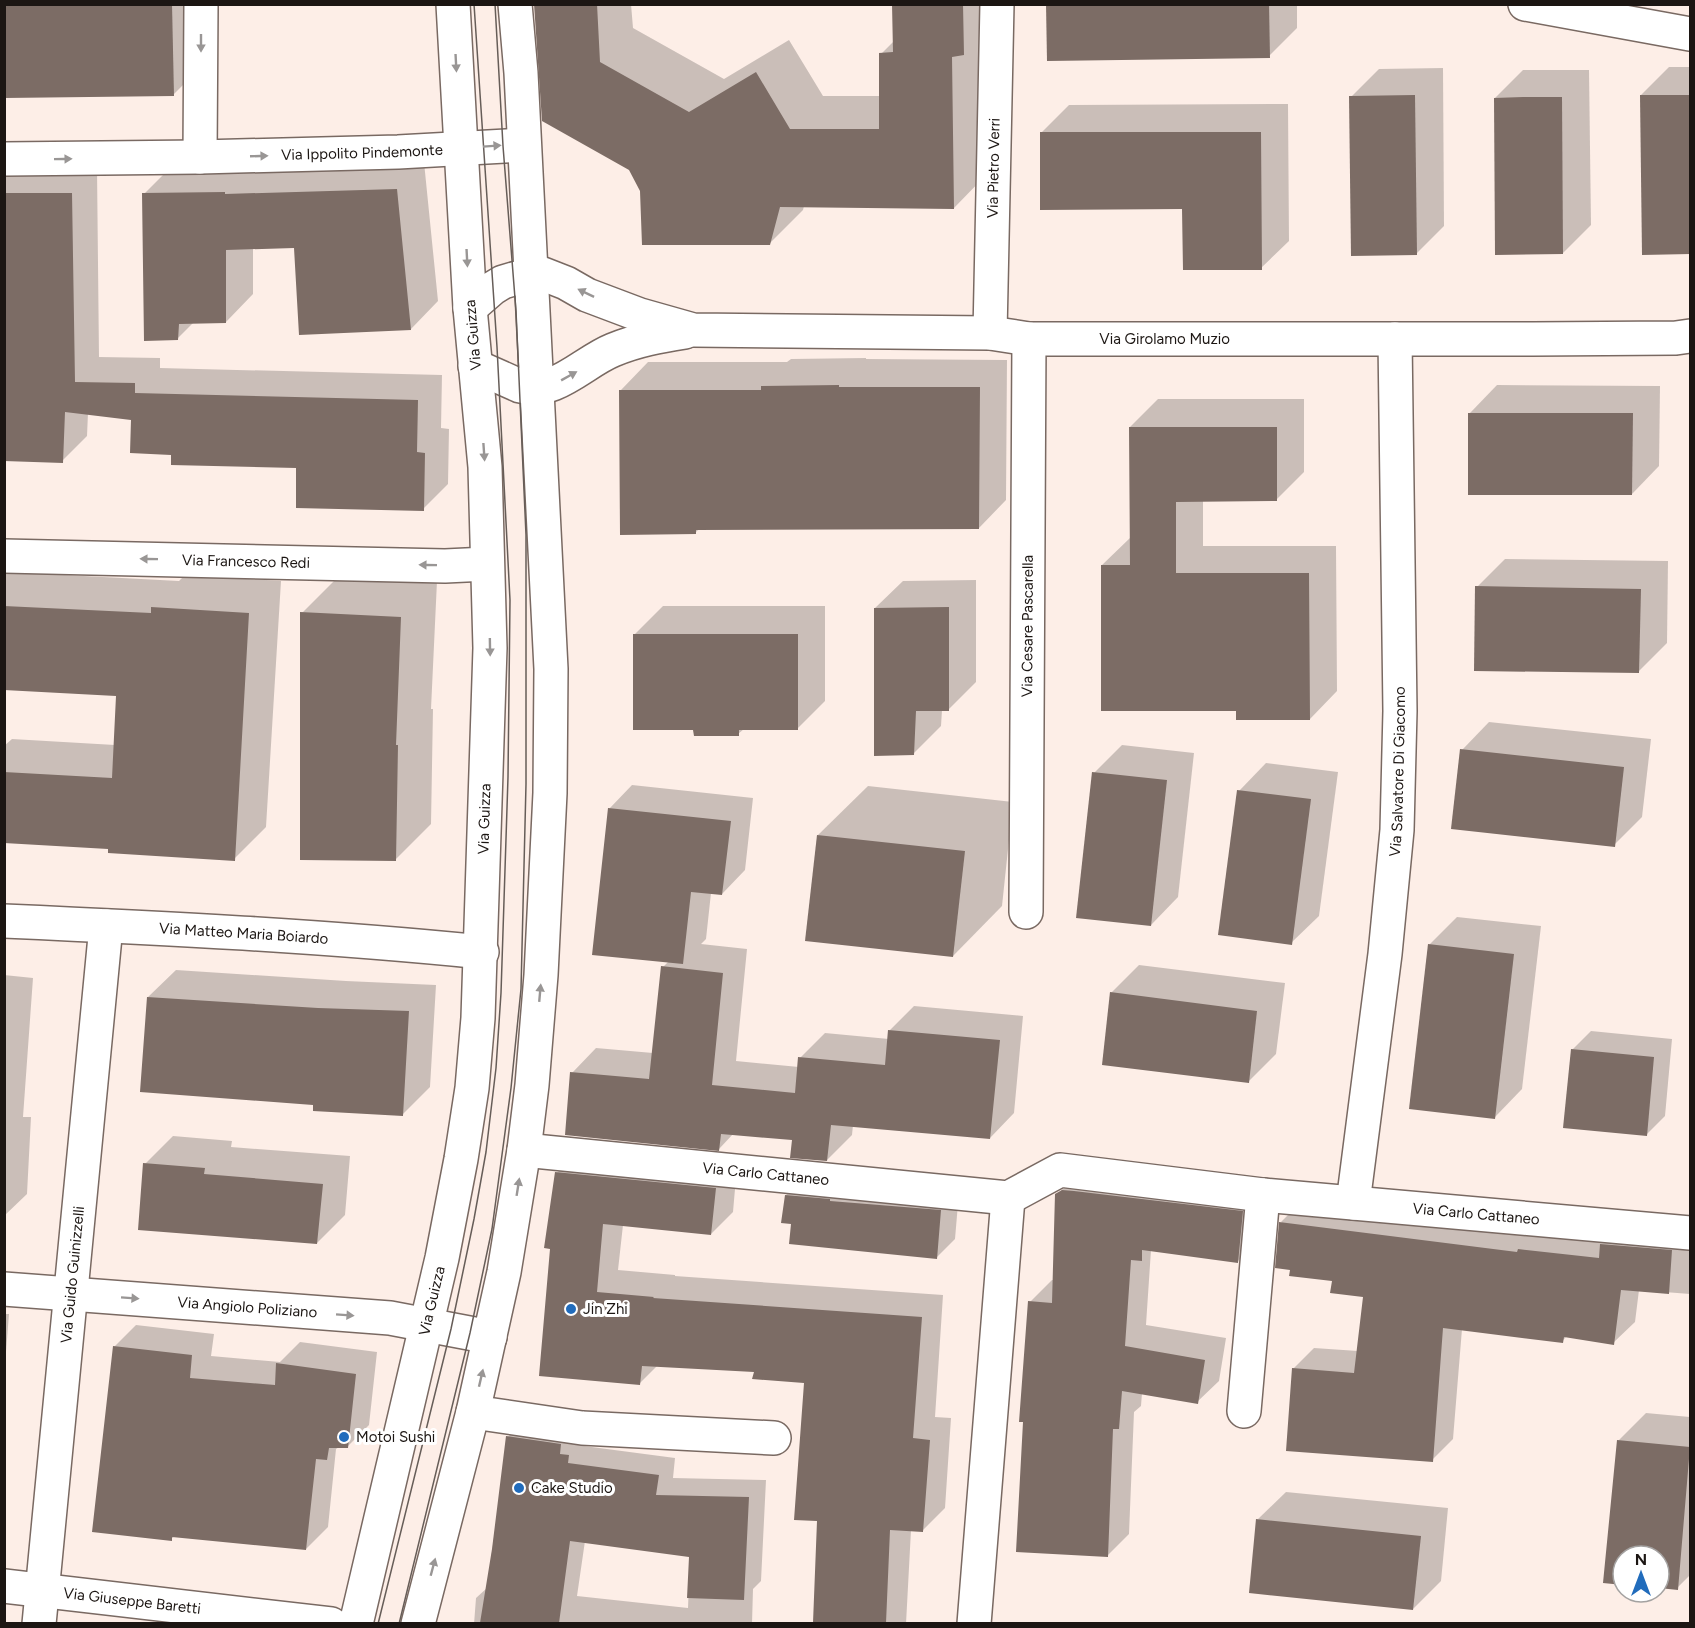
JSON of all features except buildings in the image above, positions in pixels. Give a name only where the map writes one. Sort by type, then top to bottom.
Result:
[{"type":"street","points":[[200,158],[201,4]]},
{"type":"street","name":"Via Guizza","points":[[356,1623],[444,1248],[466,1123],[478,1018],[482,952],[490,648],[485,467],[470,308],[453,4]]},
{"type":"street","points":[[418,1623],[473,1412],[504,1272],[524,1150],[540,986],[550,793],[551,669],[521,73],[515,4]]},
{"type":"street","name":"Via Pietro Verri","points":[[990,333],[997,4]]},
{"type":"street","points":[[1525,4],[1690,34]]},
{"type":"street","name":"Via Ippolito Pindemonte","points":[[4,159],[200,158],[398,152],[524,145]]},
{"type":"street","points":[[470,308],[503,282],[531,274]]},
{"type":"street","name":"Via Girolamo Muzio","points":[[531,274],[553,277],[587,295],[640,315],[693,330],[990,333],[1029,339],[1533,339],[1690,336]]},
{"type":"street","points":[[475,366],[520,386],[538,388],[564,379],[611,350],[642,339],[693,330]]},
{"type":"street","name":"Via Cesare Pascarella","points":[[1026,912],[1029,339]]},
{"type":"street","name":"Via Salvatore Di Giacomo","points":[[1353,1203],[1385,954],[1397,830],[1400,711],[1395,339]]},
{"type":"street","name":"Via Francesco Redi","points":[[4,556],[445,566],[487,564]]},
{"type":"street","name":"Via Matteo Maria Boiardo","points":[[4,921],[412,944],[482,952]]},
{"type":"street","name":"Via Guido Guinizzelli","points":[[39,1623],[106,926]]},
{"type":"street","name":"Via Carlo Cattaneo","points":[[524,1150],[1008,1198],[1060,1170],[1263,1195],[1690,1233]]},
{"type":"street","points":[[1244,1411],[1263,1195]]},
{"type":"street","points":[[974,1623],[1008,1198]]},
{"type":"street","name":"Via Angiolo Poliziano","points":[[4,1289],[390,1318],[490,1337]]},
{"type":"street","points":[[473,1412],[582,1428],[774,1438]]},
{"type":"street","name":"Via Giuseppe Baretti","points":[[4,1586],[331,1623]]},
{"type":"tram line","points":[[378,1624],[451,1329],[474,1219],[486,1152],[496,1068],[501,993],[508,777],[510,600],[497,347],[474,4]]},
{"type":"tram line","points":[[399,1624],[470,1333],[492,1229],[511,1088],[521,989],[526,784],[526,535],[516,311],[495,4]]},
{"type":"place","name":"Jin Zhi","points":[[571,1309]]},
{"type":"place","name":"Motoi Sushi","points":[[344,1437]]},
{"type":"place","name":"Cake Studio","points":[[519,1488]]}]
